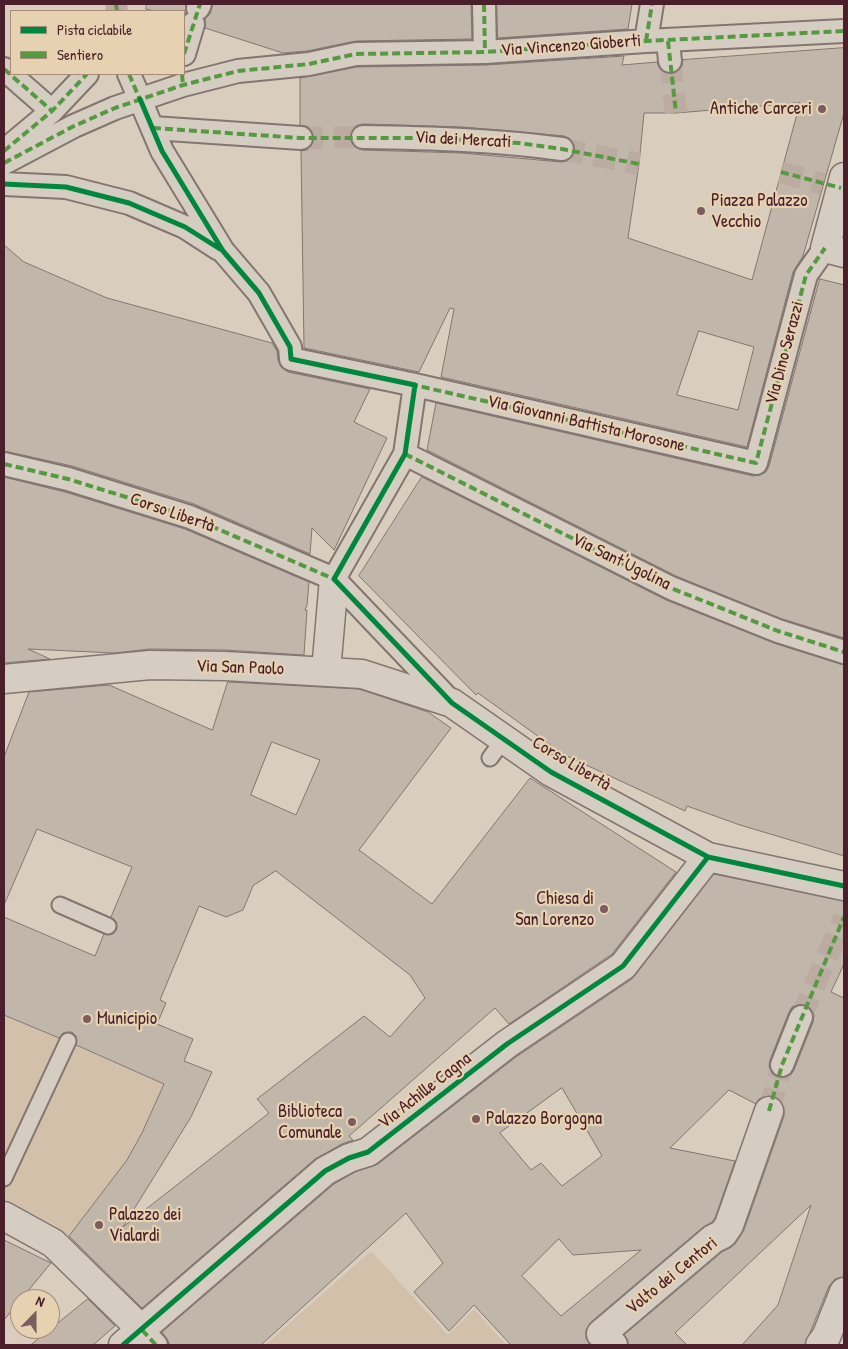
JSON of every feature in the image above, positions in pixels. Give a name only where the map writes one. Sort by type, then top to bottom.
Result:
[{"type":"street","points":[[484,4],[485,52]]},
{"type":"street","points":[[652,4],[661,47]]},
{"type":"street","points":[[185,51],[197,12]]},
{"type":"street","name":"Via Vincenzo Gioberti","points":[[4,163],[74,126],[183,79],[309,64],[356,54],[661,47],[844,32]]},
{"type":"street","points":[[12,75],[52,111]]},
{"type":"street","points":[[4,151],[52,111],[86,75]]},
{"type":"street","points":[[129,75],[162,151],[223,251]]},
{"type":"street","points":[[152,128],[301,138]]},
{"type":"street","name":"Via dei Mercati","points":[[363,137],[509,142],[562,149]]},
{"type":"street","points":[[834,251],[836,183]]},
{"type":"street","points":[[4,184],[66,187],[129,203],[185,227],[223,251]]},
{"type":"street","name":"Via Giovanni Battista Morosone","points":[[223,251],[259,293],[290,347],[290,359],[415,385],[756,463]]},
{"type":"street","name":"Via Dino Serazzi","points":[[756,463],[806,275],[834,251]]},
{"type":"street","points":[[326,672],[334,579],[405,454],[415,385]]},
{"type":"street","name":"Via Sant'Ugolina","points":[[405,454],[671,588],[778,631],[844,652]]},
{"type":"street","name":"Corso Libertà","points":[[4,464],[68,479],[190,517],[334,579],[497,749],[551,772],[708,857],[844,886]]},
{"type":"street","name":"Via San Paolo","points":[[14,678],[150,665],[225,666],[362,674],[452,703]]},
{"type":"street","name":"Via Achille Cagna","points":[[140,1340],[325,1171],[349,1158],[368,1152],[507,1044],[624,966],[708,857]]},
{"type":"street","points":[[782,1065],[801,1017]]},
{"type":"street","name":"Volto dei Centori","points":[[613,1345],[601,1334],[713,1240],[723,1234],[729,1225],[769,1111]]},
{"type":"street","points":[[4,1216],[53,1243],[140,1340]]},
{"type":"street","points":[[820,1345],[826,1337],[844,1292]]},
{"type":"lane","points":[[60,905],[108,926]]},
{"type":"lane","points":[[4,1178],[68,1041]]},
{"type":"shaded area","points":[[4,1015],[164,1084],[142,1133],[127,1160],[69,1236],[56,1226],[4,1198]]},
{"type":"shaded area","points":[[371,1251],[448,1335],[474,1309],[506,1345],[265,1345]]},
{"type":"building","points":[[147,4],[186,4],[185,14],[185,10],[146,9]]},
{"type":"building","points":[[213,4],[471,4],[472,39],[356,41],[307,51],[283,53],[205,28],[205,19],[210,14]]},
{"type":"building","points":[[497,4],[632,4],[628,29],[498,38]]},
{"type":"building","points":[[844,48],[844,113],[803,256],[793,272],[747,447],[441,377],[454,309],[450,308],[419,372],[304,348],[301,151],[307,150],[312,146],[314,138],[313,132],[309,127],[300,125],[300,78],[357,67],[486,65],[624,56],[622,65],[657,62],[664,73],[671,74],[678,71],[682,66],[683,60]],"holes":[[[800,103],[752,280],[628,238],[639,164],[644,113],[676,113]],[[363,124],[463,127],[564,136],[574,143],[575,150],[568,161],[561,162],[462,153],[363,150],[352,144],[350,136],[356,126]],[[699,331],[754,347],[738,410],[677,395]]]},
{"type":"building","points":[[4,245],[24,262],[107,298],[272,343],[277,351],[281,367],[288,372],[370,389],[354,422],[387,438],[334,550],[312,528],[310,554],[194,504],[72,466],[4,451]]},
{"type":"building","points":[[820,279],[844,285],[844,638],[782,619],[676,576],[427,450],[436,403],[753,476],[760,475],[766,472],[769,466]]},
{"type":"building","points":[[4,477],[65,492],[185,529],[309,582],[305,610],[307,610],[304,655],[225,650],[150,649],[114,653],[28,649],[50,659],[4,663]]},
{"type":"building","points":[[422,477],[666,600],[774,643],[844,665],[844,856],[740,825],[687,806],[685,811],[552,749],[553,747],[478,693],[476,695],[359,576]]},
{"type":"building","points":[[228,682],[359,689],[428,712],[451,728],[359,850],[432,904],[530,778],[676,872],[612,954],[509,1024],[495,1008],[349,1136],[353,1140],[315,1159],[142,1308],[69,1236],[127,1160],[142,1133],[164,1084],[76,1045],[76,1036],[72,1032],[63,1033],[59,1038],[4,1015],[4,917],[95,956],[104,934],[113,934],[117,929],[116,921],[111,917],[132,867],[37,829],[4,905],[4,757],[29,692],[109,685],[212,730]],"holes":[[[272,742],[320,760],[296,815],[251,795]],[[276,871],[410,975],[425,998],[390,1037],[364,1016],[257,1099],[269,1113],[123,1227],[191,1117],[212,1072],[184,1061],[193,1039],[157,1024],[166,1003],[160,1000],[199,906],[226,917],[243,910],[253,886]]]},
{"type":"building","points":[[714,874],[844,901],[844,964],[831,992],[844,998],[844,1277],[835,1279],[829,1286],[805,1345],[742,1345],[778,1305],[811,1205],[675,1333],[687,1345],[628,1345],[628,1340],[624,1335],[722,1252],[736,1243],[744,1230],[784,1116],[784,1109],[781,1101],[774,1096],[766,1096],[759,1099],[756,1104],[729,1090],[670,1148],[735,1161],[715,1218],[591,1322],[586,1330],[586,1338],[590,1345],[511,1345],[474,1305],[449,1331],[414,1292],[443,1263],[406,1213],[261,1345],[169,1345],[162,1332],[334,1184],[355,1172],[378,1164],[516,1057],[632,979]],"holes":[[[799,1004],[811,1008],[814,1015],[813,1022],[794,1070],[790,1076],[778,1077],[771,1073],[770,1060],[789,1012],[792,1007]],[[562,1088],[602,1156],[562,1186],[541,1163],[531,1170],[500,1133]],[[559,1239],[573,1255],[641,1250],[561,1316],[522,1276]]]},
{"type":"building","points":[[4,1240],[51,1263],[30,1289],[10,1289],[10,1313],[4,1320]]},
{"type":"building","points":[[88,1299],[115,1326],[93,1345],[31,1345],[38,1339],[60,1339],[60,1322]]},
{"type":"tunnel","points":[[116,4],[117,10]]},
{"type":"tunnel","points":[[670,61],[676,113]]},
{"type":"tunnel","points":[[301,138],[363,137]]},
{"type":"tunnel","points":[[562,149],[639,164]]},
{"type":"tunnel","points":[[781,172],[823,184]]},
{"type":"tunnel","points":[[801,1017],[844,917]]},
{"type":"tunnel","points":[[769,1111],[782,1065]]},
{"type":"marked path","points":[[116,4],[117,10]]},
{"type":"marked path","points":[[185,51],[200,4]]},
{"type":"marked path","points":[[484,4],[485,52]]},
{"type":"marked path","points":[[646,41],[652,4]]},
{"type":"marked path","points":[[4,163],[74,126],[115,108],[183,85],[238,71],[309,64],[356,54],[485,52],[646,41],[844,31]]},
{"type":"marked path","points":[[668,41],[676,113]]},
{"type":"marked path","points":[[4,69],[10,74]]},
{"type":"marked path","points":[[11,75],[52,111]]},
{"type":"marked path","points":[[4,151],[52,111],[86,75]]},
{"type":"marked path","points":[[129,75],[141,102]]},
{"type":"marked path","points":[[182,75],[183,85]]},
{"type":"marked path","points":[[153,128],[301,138],[431,138],[519,143],[562,149],[639,164]]},
{"type":"marked path","points":[[781,172],[841,188]]},
{"type":"marked path","points":[[410,384],[756,463],[806,275],[825,248]]},
{"type":"marked path","points":[[405,454],[671,588],[778,631],[844,652]]},
{"type":"marked path","points":[[4,464],[68,479],[190,517],[334,579],[336,582]]},
{"type":"marked path","points":[[769,1111],[782,1065],[844,917]]},
{"type":"marked path","points":[[142,1330],[156,1345]]},
{"type":"cycle path","points":[[140,99],[162,151],[223,251],[259,293],[290,347],[291,359],[415,385],[405,454],[334,579],[452,703],[551,772],[708,857],[844,886]]},
{"type":"cycle path","points":[[4,184],[66,187],[129,203],[185,227],[220,249]]},
{"type":"cycle path","points":[[123,1345],[325,1171],[349,1158],[368,1152],[507,1044],[623,966],[708,857]]},
{"type":"place","name":"Antiche Carceri","points":[[822,109]]},
{"type":"place","name":"Piazza Palazzo Vecchio","points":[[701,211]]},
{"type":"place","name":"Chiesa di San Lorenzo","points":[[604,909]]},
{"type":"place","name":"Municipio","points":[[87,1019]]},
{"type":"place","name":"Palazzo Borgogna","points":[[476,1119]]},
{"type":"place","name":"Biblioteca Comunale","points":[[352,1122]]},
{"type":"place","name":"Palazzo dei Vialardi","points":[[99,1225]]}]
